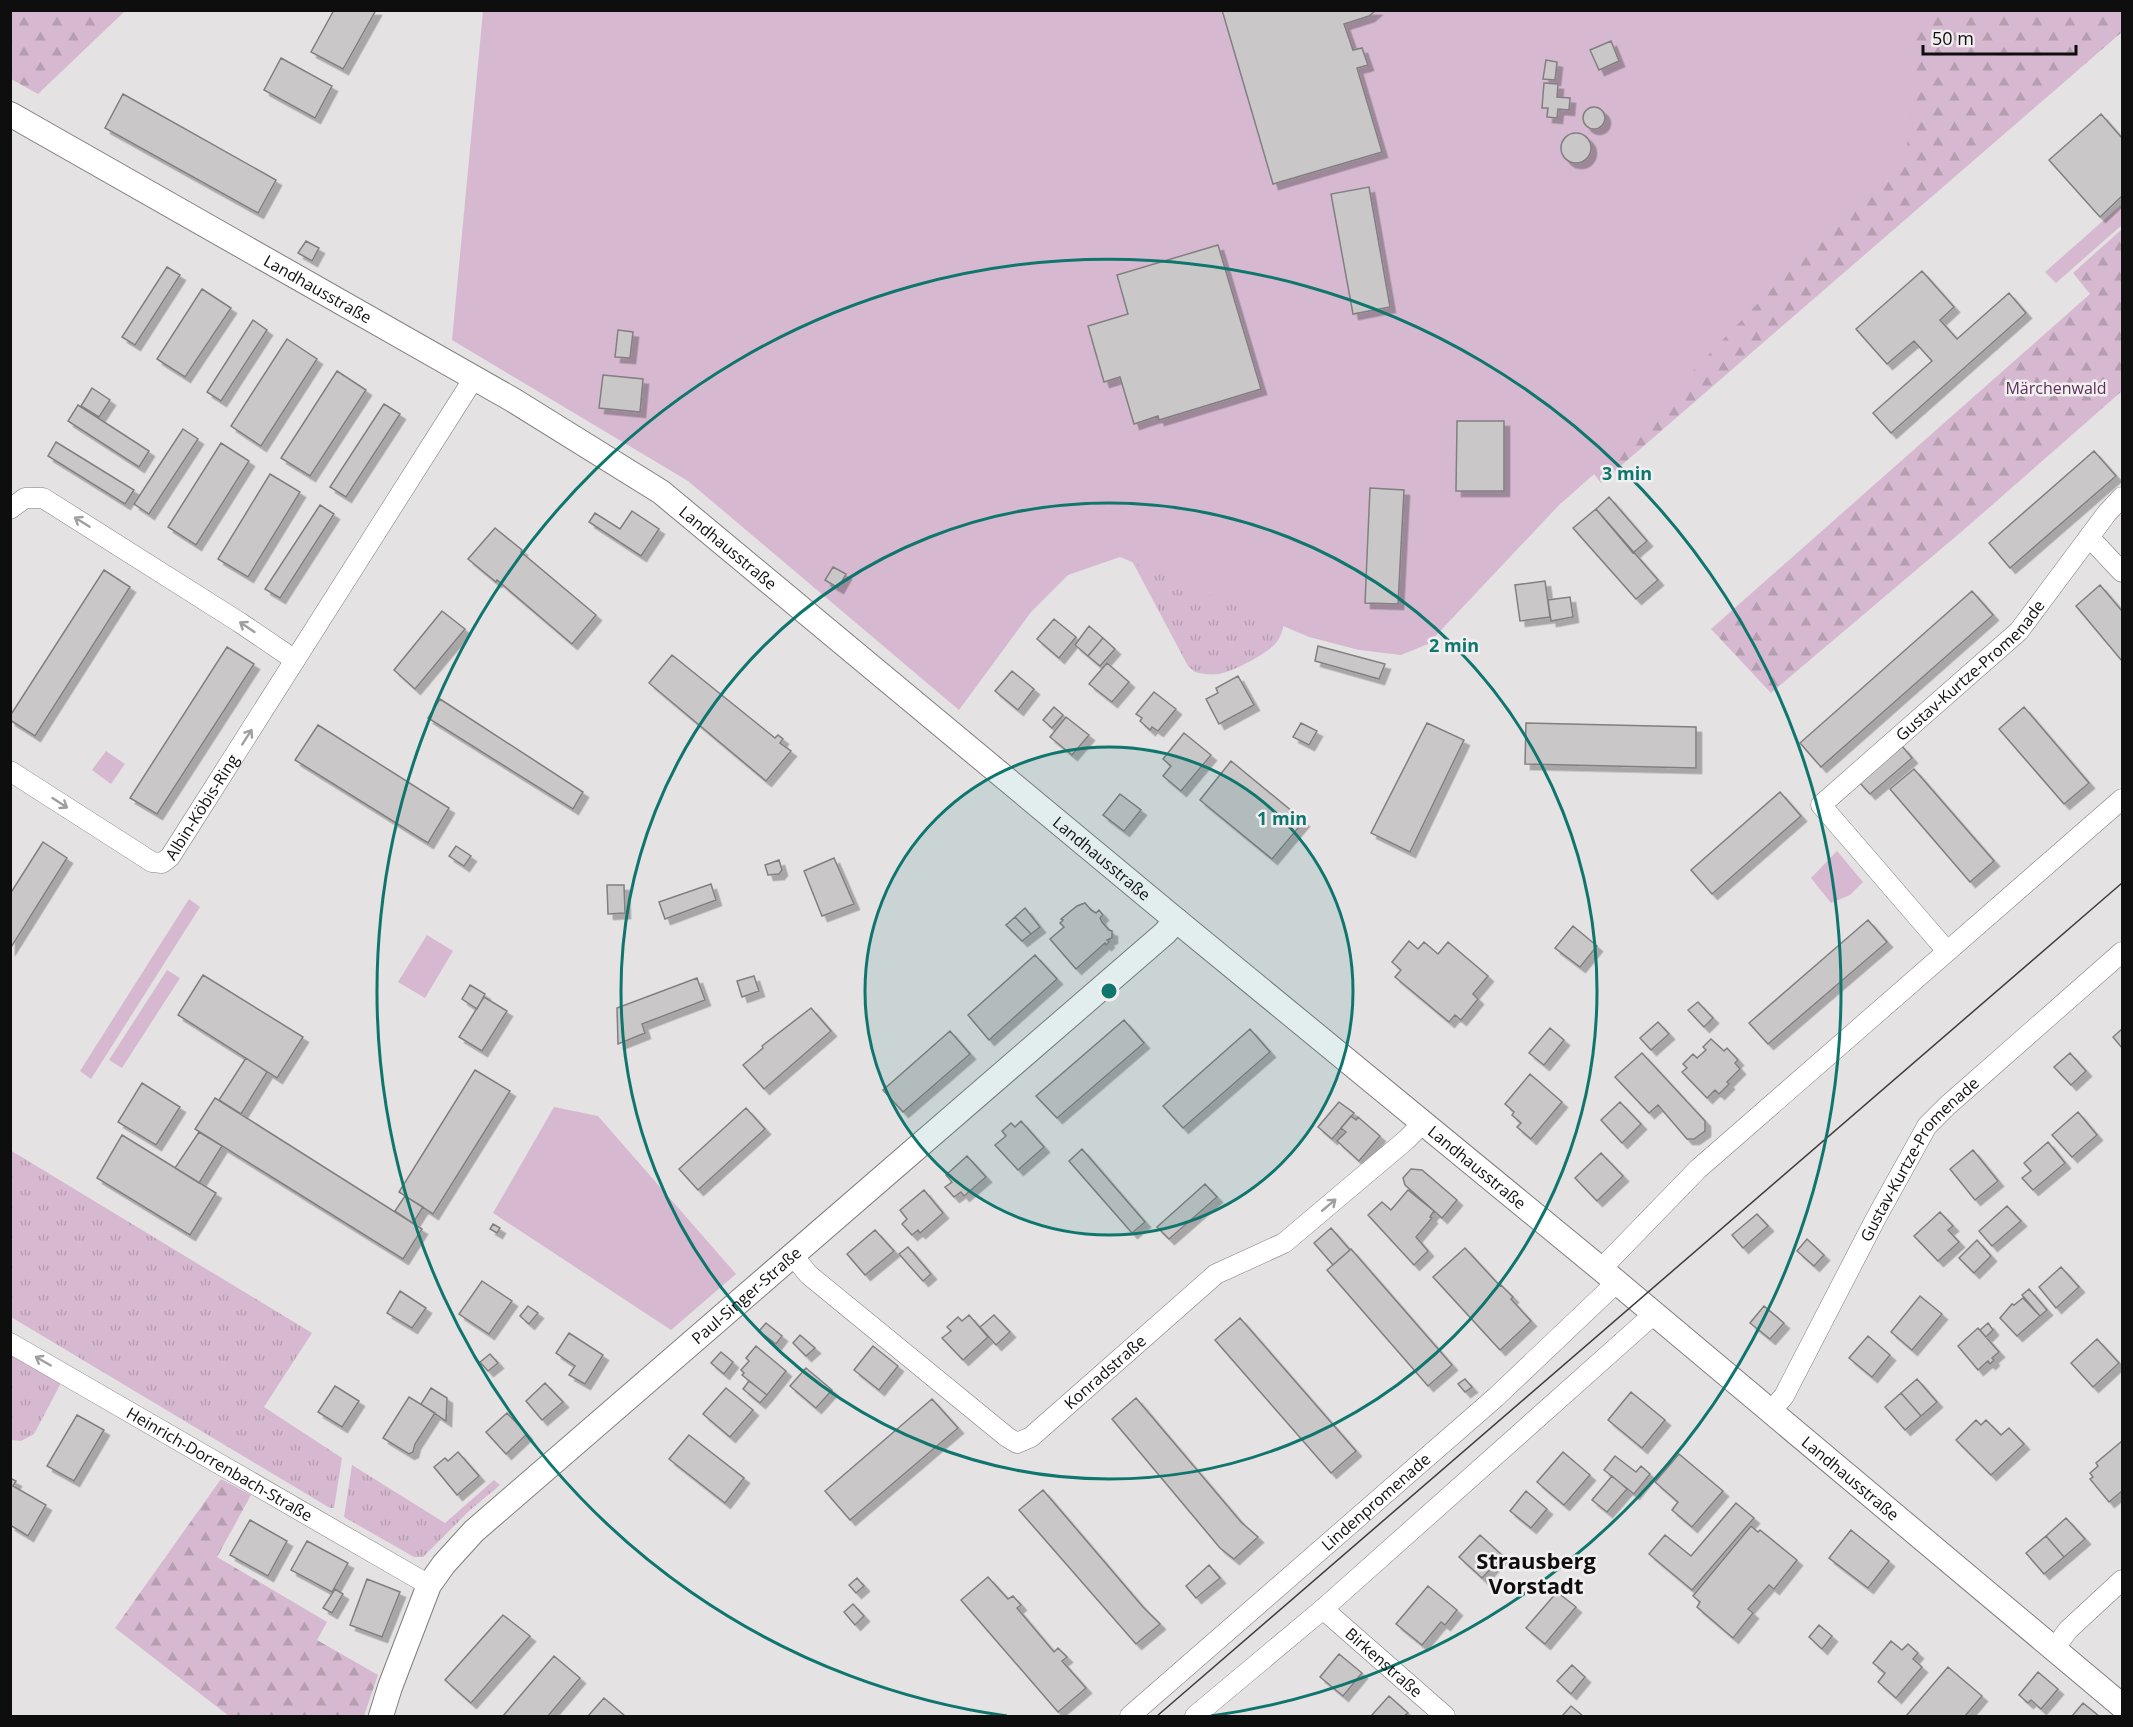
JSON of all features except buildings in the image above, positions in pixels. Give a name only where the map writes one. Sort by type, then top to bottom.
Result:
[{"type":"street","name":"Landhausstraße","points":[[10,114],[513,400],[660,492],[1654,1314],[2122,1706]]},
{"type":"street","name":"Albin-Köbis-Ring","points":[[10,771],[152,862],[162,863],[170,857],[474,378]]},
{"type":"street","name":"Gustav-Kurtze-Promenade","points":[[1947,951],[1821,805],[2019,631],[2107,513],[2122,497]]},
{"type":"street","points":[[10,509],[25,498],[43,498],[295,660]]},
{"type":"street","points":[[2089,537],[2122,572]]},
{"type":"street","points":[[1608,1276],[1698,1169],[2122,799]]},
{"type":"street","name":"Paul-Singer-Straße","points":[[381,1716],[429,1585],[444,1564],[474,1531],[793,1256],[1164,933],[1176,920]]},
{"type":"street","name":"Gustav-Kurtze-Promenade","points":[[1771,1412],[1784,1396],[1876,1218],[1928,1126],[1995,1063],[2122,952]]},
{"type":"street","name":"Konradstraße","points":[[793,1256],[809,1275],[920,1368],[1017,1443],[1031,1437],[1216,1274],[1284,1243],[1423,1123]]},
{"type":"street","name":"Lindenpromenade","points":[[1130,1716],[1496,1397],[1608,1276]]},
{"type":"street","points":[[1196,1716],[1323,1609],[1654,1314]]},
{"type":"street","name":"Heinrich-Dorrenbach-Straße","points":[[10,1343],[429,1585]]},
{"type":"street","points":[[2054,1649],[2068,1630],[2122,1580]]},
{"type":"street","name":"Birkenstraße","points":[[1323,1609],[1445,1716]]},
{"type":"green space","points":[[11,10],[125,11],[38,94],[11,79]]},
{"type":"green space","points":[[1546,10],[2122,11],[2122,32],[1601,483],[1594,474],[1561,503]]},
{"type":"green space","points":[[483,11],[1918,11],[1907,148],[1594,474],[1561,503],[1428,644],[1401,655],[1359,650],[1309,637],[1120,557],[1068,575],[1031,612],[959,710],[688,481],[452,340]]},
{"type":"green space","points":[[2122,204],[2122,225],[2056,283],[2045,272]]},
{"type":"green space","name":"Märchenwald","points":[[2122,229],[2122,391],[1967,527],[1771,693],[1711,629],[2090,294],[2073,273]]},
{"type":"green space","points":[[1123,544],[1284,621],[1278,641],[1247,663],[1224,673],[1195,672],[1188,666]]},
{"type":"green space","points":[[106,751],[125,764],[111,784],[92,770]]},
{"type":"green space","points":[[1837,851],[1863,882],[1850,895],[1831,903],[1811,878]]},
{"type":"green space","points":[[189,899],[200,907],[91,1079],[80,1071]]},
{"type":"green space","points":[[427,935],[453,951],[425,998],[398,982]]},
{"type":"green space","points":[[167,970],[180,978],[122,1068],[109,1060]]},
{"type":"green space","points":[[554,1107],[598,1116],[736,1274],[671,1330],[493,1213]]},
{"type":"green space","points":[[10,1150],[312,1333],[264,1407],[342,1458],[334,1508],[330,1508],[11,1317]]},
{"type":"green space","points":[[11,1354],[59,1381],[60,1385],[34,1434],[21,1441],[11,1440]]},
{"type":"green space","points":[[352,1465],[445,1523],[494,1480],[500,1485],[469,1511],[423,1557],[414,1557],[344,1517]]},
{"type":"green space","points":[[221,1479],[251,1495],[217,1557],[327,1622],[317,1640],[378,1675],[364,1716],[229,1716],[115,1628]]},
{"type":"tram line","points":[[1157,1716],[2122,883]]},
{"type":"district","name":"Strausberg Vorstadt","points":[[1536,1572]]}]
